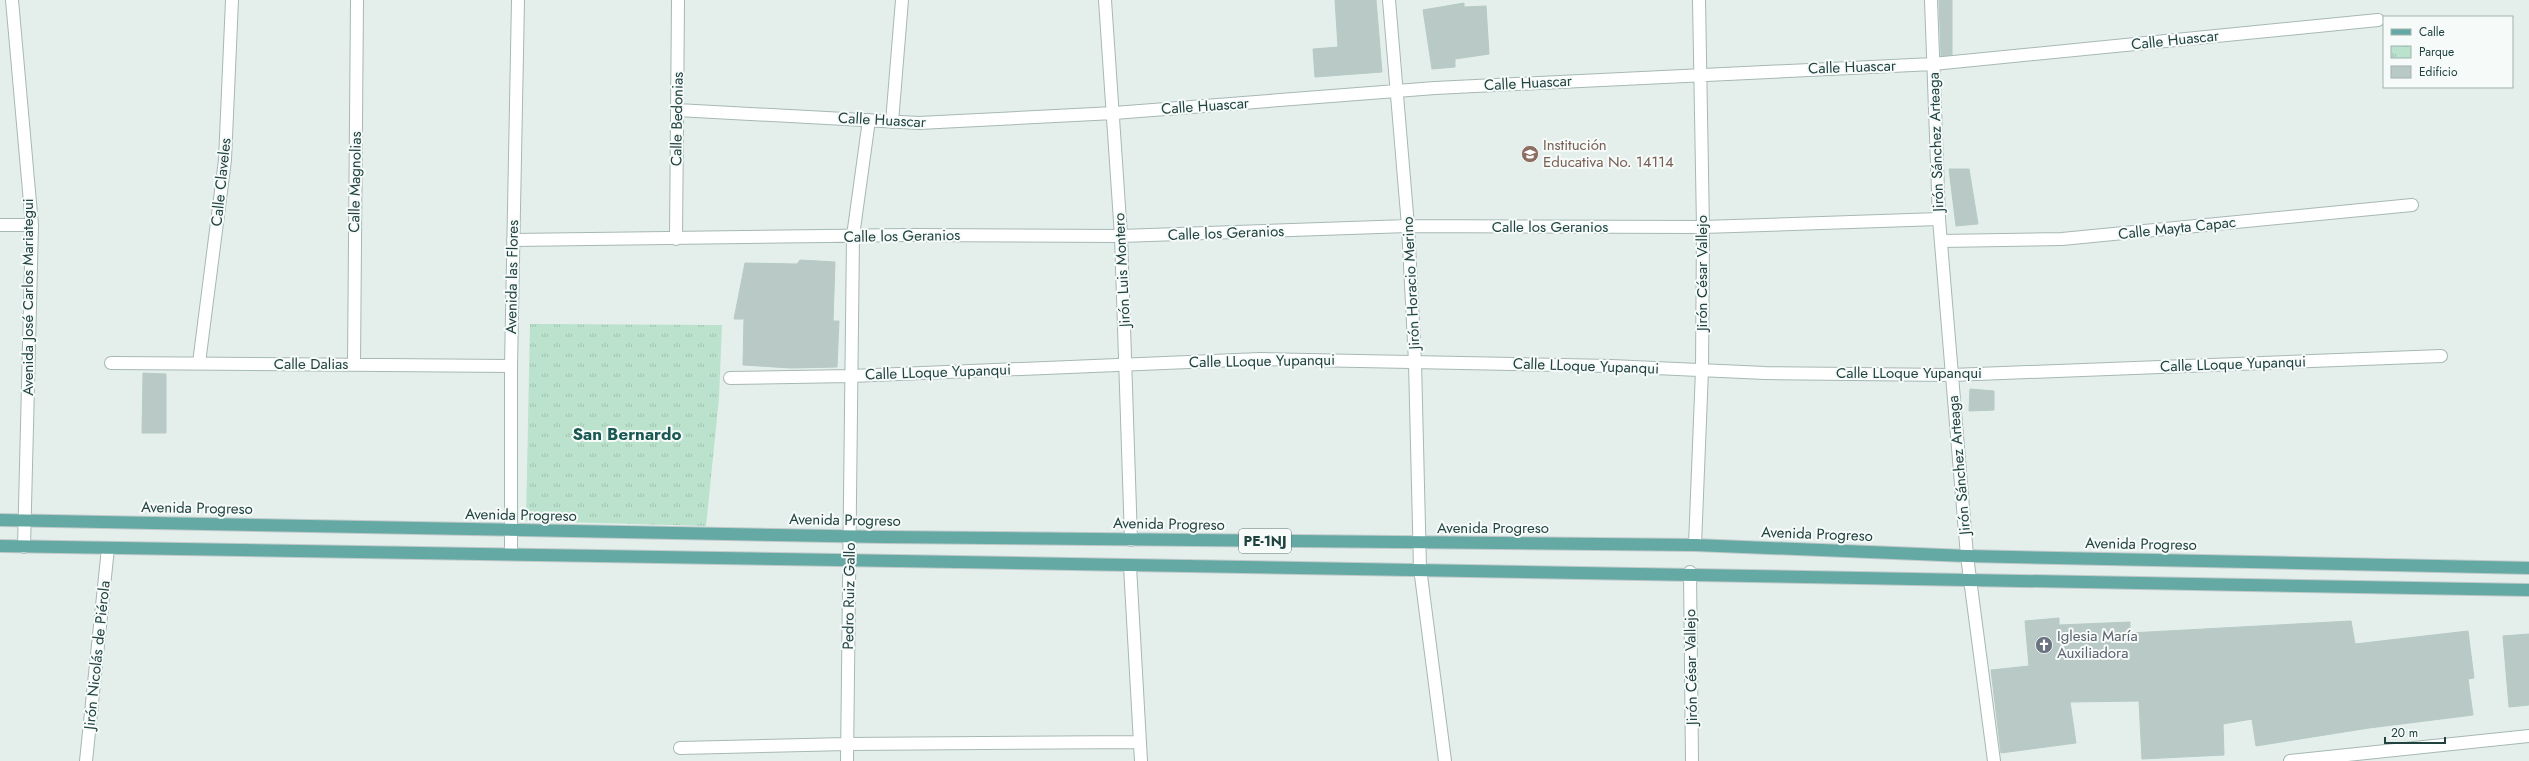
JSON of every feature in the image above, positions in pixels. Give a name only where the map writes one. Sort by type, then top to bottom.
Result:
[{"type":"main road","name":"Avenida Progreso","points":[[0,520],[512,531],[850,536],[1695,545],[1967,556],[2529,568]]},
{"type":"main road","name":"PE-1NJ","points":[[0,546],[511,554],[850,562],[1690,572],[2529,590]]},
{"type":"street","name":"Avenida José Carlos Mariategui","points":[[12,0],[32,225],[24,547]]},
{"type":"street","name":"Calle Claveles","points":[[199,363],[225,160],[232,0]]},
{"type":"street","name":"Calle Magnolias","points":[[354,364],[357,0]]},
{"type":"street","name":"Avenida las Flores","points":[[511,554],[511,366],[518,0]]},
{"type":"street","name":"Calle Bedonias","points":[[676,239],[678,0]]},
{"type":"street","points":[[892,122],[902,0]]},
{"type":"street","name":"Jirón Luis Montero","points":[[1104,0],[1114,113],[1121,236],[1131,540]]},
{"type":"street","name":"Jirón Horacio Merino","points":[[1388,0],[1408,226],[1415,362],[1421,543],[1420,568],[1445,761]]},
{"type":"street","name":"Jirón César Vallejo","points":[[1695,545],[1702,370],[1703,227],[1699,0]]},
{"type":"street","name":"Jirón Sánchez Arteaga","points":[[1931,0],[1939,219],[1969,577],[1994,761]]},
{"type":"street","name":"Calle Huascar","points":[[677,110],[919,123],[1114,113],[1397,90],[1700,74],[1933,64],[2378,20]]},
{"type":"street","name":"Pedro Ruiz Gallo","points":[[847,761],[853,236],[869,120]]},
{"type":"street","name":"Calle Mayta Capac","points":[[1941,241],[2062,240],[2412,205]]},
{"type":"street","name":"Calle los Geranios","points":[[513,240],[853,236],[1121,236],[1408,226],[1703,227],[1939,219]]},
{"type":"street","points":[[0,225],[32,225]]},
{"type":"street","name":"Calle LLoque Yupanqui","points":[[730,378],[851,376],[1260,359],[1952,375],[2441,356]]},
{"type":"street","name":"Calle Dalias","points":[[111,364],[199,363],[511,366]]},
{"type":"street","name":"Jirón Nicolás de Piérola","points":[[86,761],[108,548]]},
{"type":"street","points":[[1130,566],[1141,761]]},
{"type":"street","name":"Jirón César Vallejo","points":[[1690,572],[1692,761]]},
{"type":"street","points":[[2290,761],[2529,736]]},
{"type":"street","points":[[680,748],[847,744],[1140,742]]},
{"type":"green space","points":[[530,324],[722,325],[719,398],[706,526],[526,521]]},
{"type":"building","points":[[1335,0],[1376,0],[1382,72],[1315,77],[1313,49],[1338,47]]},
{"type":"building","points":[[1939,0],[1952,0],[1952,55],[1941,56]]},
{"type":"building","points":[[1464,3],[1464,7],[1486,6],[1489,54],[1455,59],[1455,67],[1432,69],[1423,10]]},
{"type":"building","points":[[1949,169],[1969,169],[1978,224],[1956,226]]},
{"type":"building","points":[[800,260],[835,262],[833,321],[839,321],[837,367],[791,368],[743,365],[744,319],[734,319],[745,263],[797,264]]},
{"type":"building","points":[[143,373],[166,374],[166,433],[142,433]]},
{"type":"building","points":[[1970,389],[1994,391],[1994,410],[1969,411]]},
{"type":"building","points":[[2059,618],[2059,625],[2130,622],[2130,633],[2351,621],[2355,644],[2468,631],[2474,678],[2468,679],[2473,715],[2369,728],[2256,746],[2252,719],[2223,724],[2224,755],[2142,759],[2139,701],[2070,702],[2076,743],[2001,753],[1991,670],[2029,666],[2025,621]]},
{"type":"building","points":[[2529,634],[2529,705],[2509,707],[2503,636]]},
{"type":"place","name":"Institución Educativa No. 14114","points":[[1530,154]]},
{"type":"place","name":"Iglesia María Auxiliadora","points":[[2044,645]]},
{"type":"district","name":"San Bernardo","points":[[627,434]]}]
